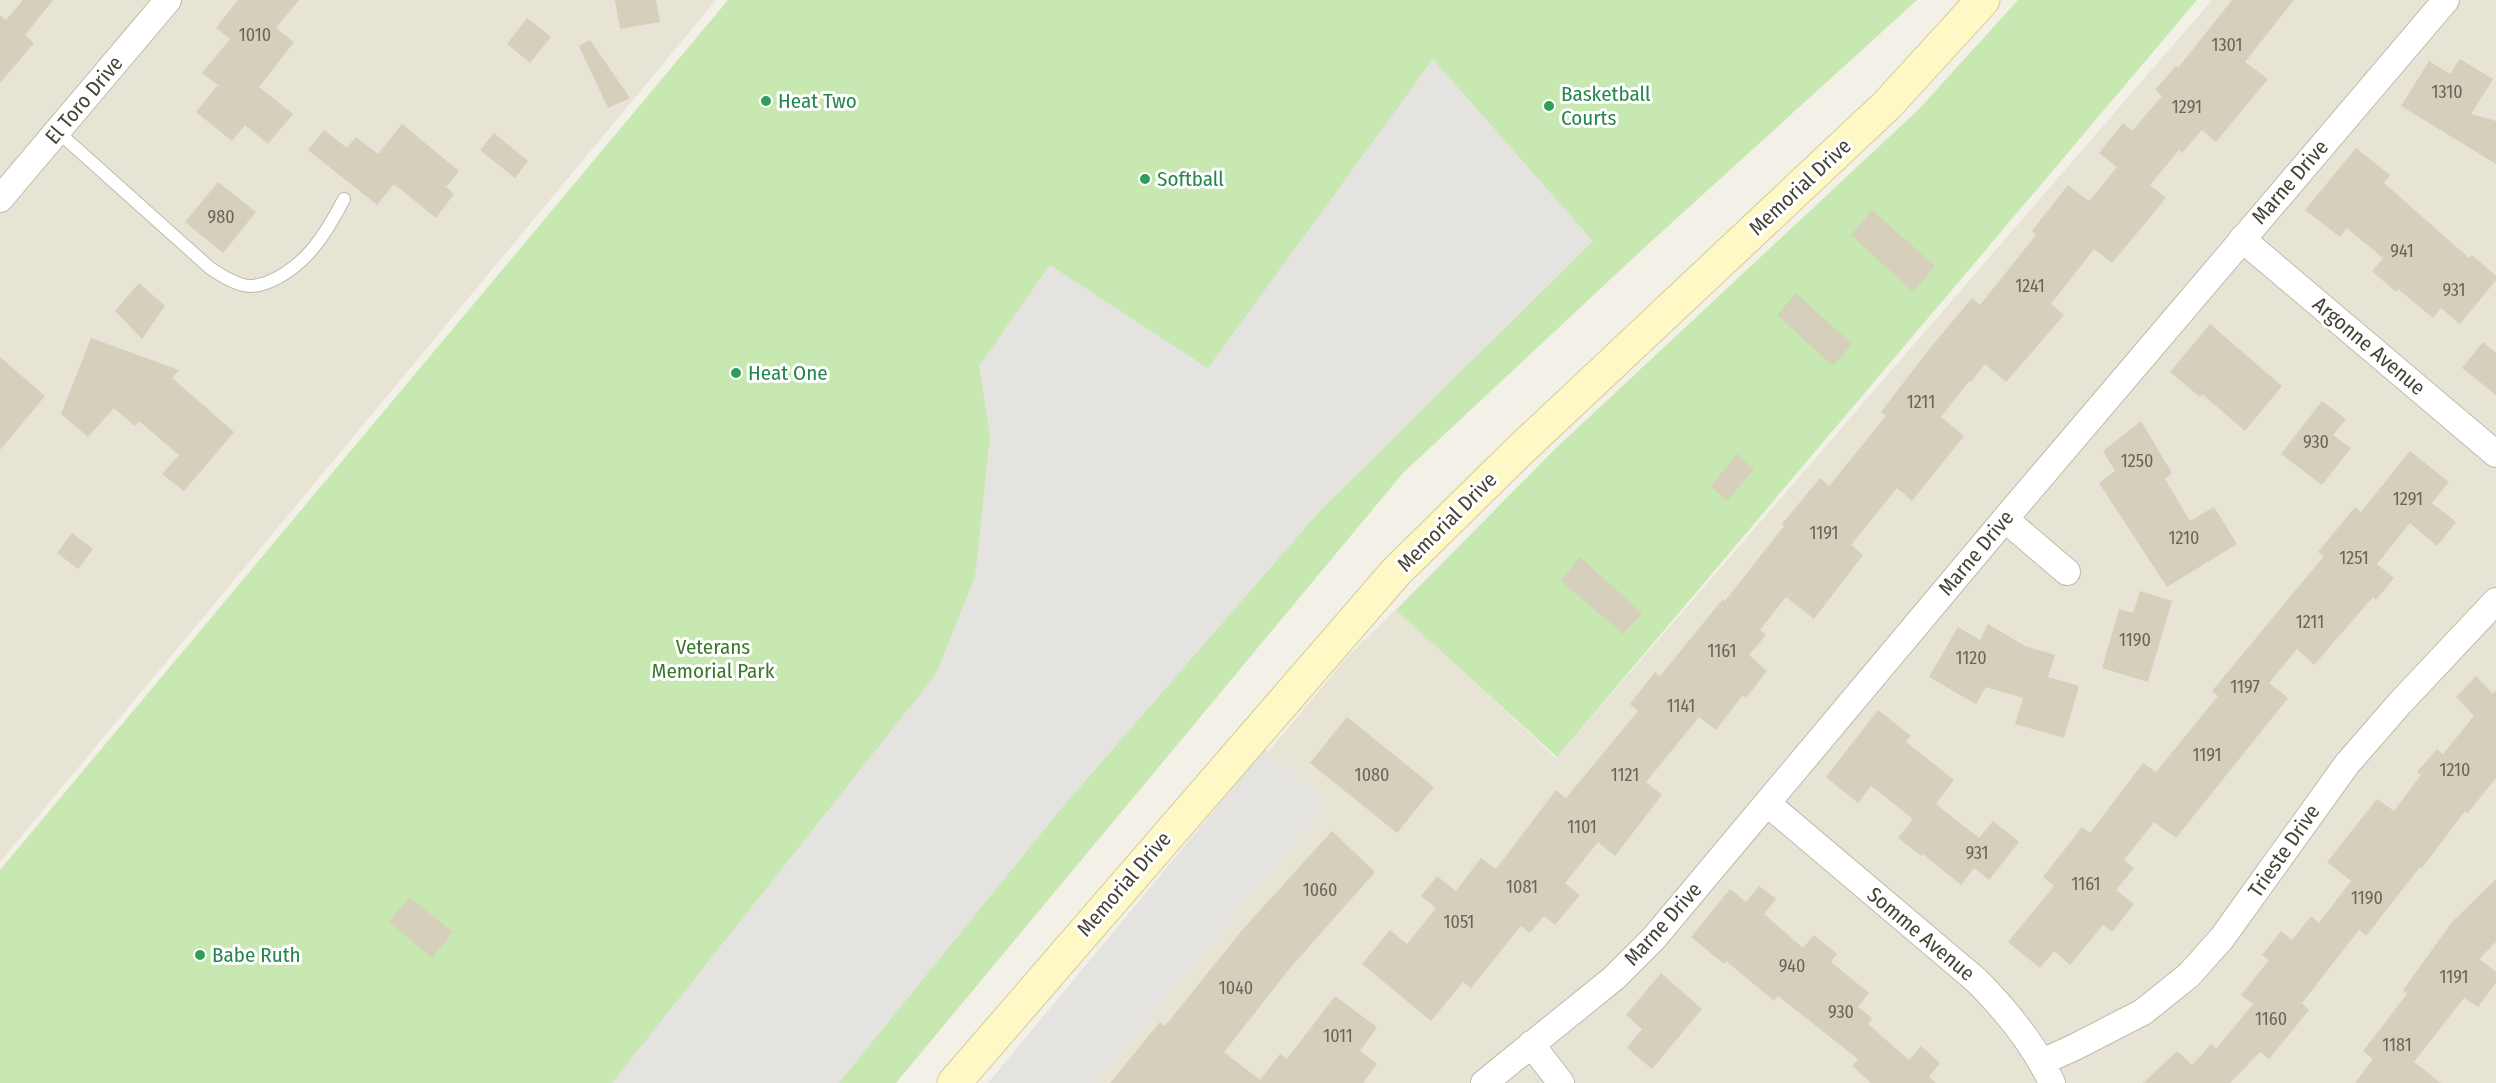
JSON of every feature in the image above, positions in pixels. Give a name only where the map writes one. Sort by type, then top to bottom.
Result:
[{"type":"street","name":"El Toro Drive","points":[[0,200],[168,0]]},
{"type":"street","name":"Memorial Drive","points":[[954,1083],[1203,792],[1396,572],[1517,453],[1887,105],[1983,0]]},
{"type":"street","name":"Marne Drive","points":[[1484,1083],[1614,978],[1654,938],[2005,519],[2446,0]]},
{"type":"street","name":"Argonne Avenue","points":[[2242,239],[2496,454]]},
{"type":"street","points":[[2005,519],[2067,572]]},
{"type":"street","name":"Trieste Drive","points":[[2047,1072],[2075,1047],[2143,1012],[2189,975],[2222,938],[2347,764],[2400,703],[2496,601]]},
{"type":"street","name":"Somme Avenue","points":[[1768,804],[1976,980],[2002,1006],[2047,1072]]},
{"type":"street","points":[[1531,1044],[1561,1083]]},
{"type":"lane","points":[[57,131],[210,268],[221,276],[245,286],[262,285],[283,277],[308,255],[328,228],[344,199]]},
{"type":"shaded area","points":[[0,0],[716,0],[0,862]]},
{"type":"shaded area","points":[[2212,0],[2496,0],[2496,1083],[991,1083],[1349,655],[1396,609],[1556,758]]},
{"type":"shaded area","points":[[1433,59],[1593,241],[1319,512],[1061,809],[839,1083],[612,1083],[936,674],[975,577],[990,436],[979,366],[1050,265],[1208,368]]},
{"type":"shaded area","points":[[1265,749],[1328,803],[1095,1083],[988,1083]]},
{"type":"green space","name":"Veterans Memorial Park","points":[[728,0],[1917,0],[1644,248],[1403,473],[896,1083],[0,1083],[0,870]]},
{"type":"green space","points":[[2018,0],[2197,0],[1557,757],[1396,610],[1555,449],[1919,109]]},
{"type":"building","points":[[23,0],[53,0],[25,35],[34,43],[0,83],[0,15],[6,20]]},
{"type":"building","points":[[238,0],[299,0],[276,28],[294,42],[259,87],[293,114],[268,144],[245,125],[232,141],[196,112],[218,85],[202,73],[230,39],[216,28]]},
{"type":"building","points":[[615,0],[656,0],[660,22],[620,29]]},
{"type":"building","points":[[2232,0],[2294,0],[2245,62],[2268,79],[2216,142],[2202,130],[2182,153],[2179,150],[2150,185],[2166,198],[2112,263],[2094,249],[2051,304],[2064,315],[2006,382],[1985,364],[1971,382],[1969,381],[1941,417],[1964,436],[1912,501],[1897,488],[1851,545],[1863,555],[1814,619],[1786,597],[1760,630],[1766,635],[1749,655],[1767,671],[1746,698],[1743,695],[1716,730],[1699,717],[1646,782],[1662,795],[1615,856],[1598,842],[1565,883],[1580,895],[1555,925],[1544,916],[1530,933],[1521,926],[1471,988],[1463,982],[1431,1021],[1362,964],[1390,930],[1407,944],[1436,908],[1421,896],[1437,876],[1456,891],[1481,858],[1496,869],[1556,790],[1566,798],[1638,711],[1630,704],[1655,672],[1660,676],[1723,599],[1725,601],[1784,526],[1782,524],[1820,478],[1829,486],[1886,416],[1881,412],[1930,348],[1972,298],[1980,305],[2036,235],[2032,231],[2068,185],[2089,201],[2117,167],[2099,153],[2123,123],[2132,131],[2162,96],[2155,90],[2176,66],[2178,68]]},
{"type":"building","points":[[527,18],[551,37],[530,63],[507,44]]},
{"type":"building","points":[[590,40],[630,98],[608,108],[579,46]]},
{"type":"building","points":[[2460,59],[2493,79],[2471,114],[2496,121],[2496,164],[2401,106],[2429,61],[2450,74]]},
{"type":"building","points":[[402,124],[459,171],[446,187],[454,194],[436,218],[394,184],[377,205],[308,150],[324,130],[347,148],[356,137],[378,154]]},
{"type":"building","points":[[494,133],[528,161],[515,178],[480,150]]},
{"type":"building","points":[[2356,148],[2390,175],[2384,183],[2469,258],[2472,255],[2496,276],[2496,280],[2460,324],[2441,308],[2433,318],[2398,289],[2396,292],[2372,271],[2383,258],[2347,228],[2340,237],[2305,210]]},
{"type":"building","points":[[218,182],[256,212],[223,253],[185,222]]},
{"type":"building","points":[[1872,210],[1935,266],[1913,292],[1851,235]]},
{"type":"building","points":[[139,283],[165,306],[142,339],[115,311]]},
{"type":"building","points":[[1796,293],[1852,344],[1833,366],[1777,315]]},
{"type":"building","points":[[2210,324],[2282,386],[2245,431],[2202,394],[2200,397],[2170,372]]},
{"type":"building","points":[[91,338],[179,370],[172,378],[234,432],[184,491],[162,474],[179,455],[139,421],[135,426],[114,408],[88,437],[61,414]]},
{"type":"building","points":[[2483,342],[2496,353],[2496,395],[2462,368]]},
{"type":"building","points":[[0,357],[45,396],[0,450]]},
{"type":"building","points":[[2322,401],[2346,419],[2333,435],[2351,448],[2322,485],[2281,454]]},
{"type":"building","points":[[2141,421],[2172,473],[2165,479],[2190,521],[2214,507],[2237,544],[2167,587],[2099,483],[2115,471],[2103,451]]},
{"type":"building","points":[[2410,451],[2449,482],[2432,503],[2456,522],[2437,546],[2410,523],[2377,564],[2394,578],[2376,600],[2373,597],[2314,665],[2297,649],[2269,683],[2288,698],[2176,838],[2154,822],[2124,860],[2134,868],[2116,890],[2134,904],[2112,932],[2103,925],[2070,965],[2054,951],[2040,968],[2008,942],[2054,886],[2043,877],[2082,827],[2090,833],[2143,763],[2156,772],[2218,696],[2212,691],[2324,556],[2318,552],[2355,507],[2361,512]]},
{"type":"building","points":[[1737,454],[1754,469],[1727,501],[1711,486]]},
{"type":"building","points":[[72,533],[93,549],[78,569],[57,553]]},
{"type":"building","points":[[1580,557],[1642,613],[1623,634],[1561,581]]},
{"type":"building","points":[[2140,591],[2172,601],[2148,682],[2102,668],[2119,609],[2133,613]]},
{"type":"building","points":[[1988,624],[2025,646],[2055,655],[2048,677],[2079,686],[2064,738],[2015,724],[2023,698],[1986,687],[1976,704],[1929,677],[1958,627],[1980,640]]},
{"type":"building","points":[[2476,676],[2493,694],[2496,690],[2496,778],[2467,814],[2465,811],[2366,936],[2359,930],[2302,1003],[2309,1010],[2269,1059],[2260,1052],[2230,1083],[2143,1083],[2177,1051],[2192,1065],[2211,1044],[2216,1049],[2253,1004],[2241,995],[2269,960],[2262,955],[2281,931],[2292,940],[2311,916],[2319,923],[2351,881],[2327,862],[2377,799],[2394,811],[2421,775],[2417,772],[2437,749],[2443,754],[2474,716],[2456,697]]},
{"type":"building","points":[[1878,710],[1911,736],[1906,742],[1954,780],[1936,804],[1979,838],[1993,821],[2019,842],[1989,880],[1974,868],[1961,885],[1923,854],[1921,856],[1898,838],[1913,819],[1871,786],[1858,803],[1826,777]]},
{"type":"building","points":[[1347,717],[1434,787],[1397,833],[1310,763]]},
{"type":"building","points":[[1332,831],[1375,872],[1290,968],[1224,1052],[1260,1080],[1280,1054],[1287,1059],[1335,996],[1377,1027],[1360,1051],[1377,1064],[1363,1083],[1110,1083],[1160,1022],[1165,1026],[1243,929]]},
{"type":"building","points":[[2496,879],[2496,942],[2479,959],[2496,972],[2496,983],[2478,1007],[2464,998],[2414,1062],[2441,1083],[2355,1083],[2373,1059],[2363,1051],[2407,994],[2403,990],[2452,922]]},
{"type":"building","points":[[1759,886],[1776,899],[1764,914],[1803,948],[1814,935],[1837,954],[1831,962],[1869,993],[1858,1007],[1872,1018],[1868,1024],[1909,1060],[1921,1046],[1940,1063],[1929,1077],[1936,1083],[1871,1083],[1852,1066],[1858,1059],[1778,996],[1774,1001],[1726,961],[1724,964],[1691,937],[1730,889],[1746,902]]},
{"type":"building","points":[[409,897],[453,932],[432,958],[389,922]]},
{"type":"building","points":[[1661,973],[1702,1009],[1652,1069],[1627,1048],[1642,1029],[1626,1015]]},
{"type":"place","name":"Heat Two","points":[[766,101]]},
{"type":"place","name":"Basketball Courts","points":[[1549,106]]},
{"type":"place","name":"Softball","points":[[1145,179]]},
{"type":"place","name":"Heat One","points":[[736,373]]},
{"type":"place","name":"Babe Ruth","points":[[200,955]]}]
